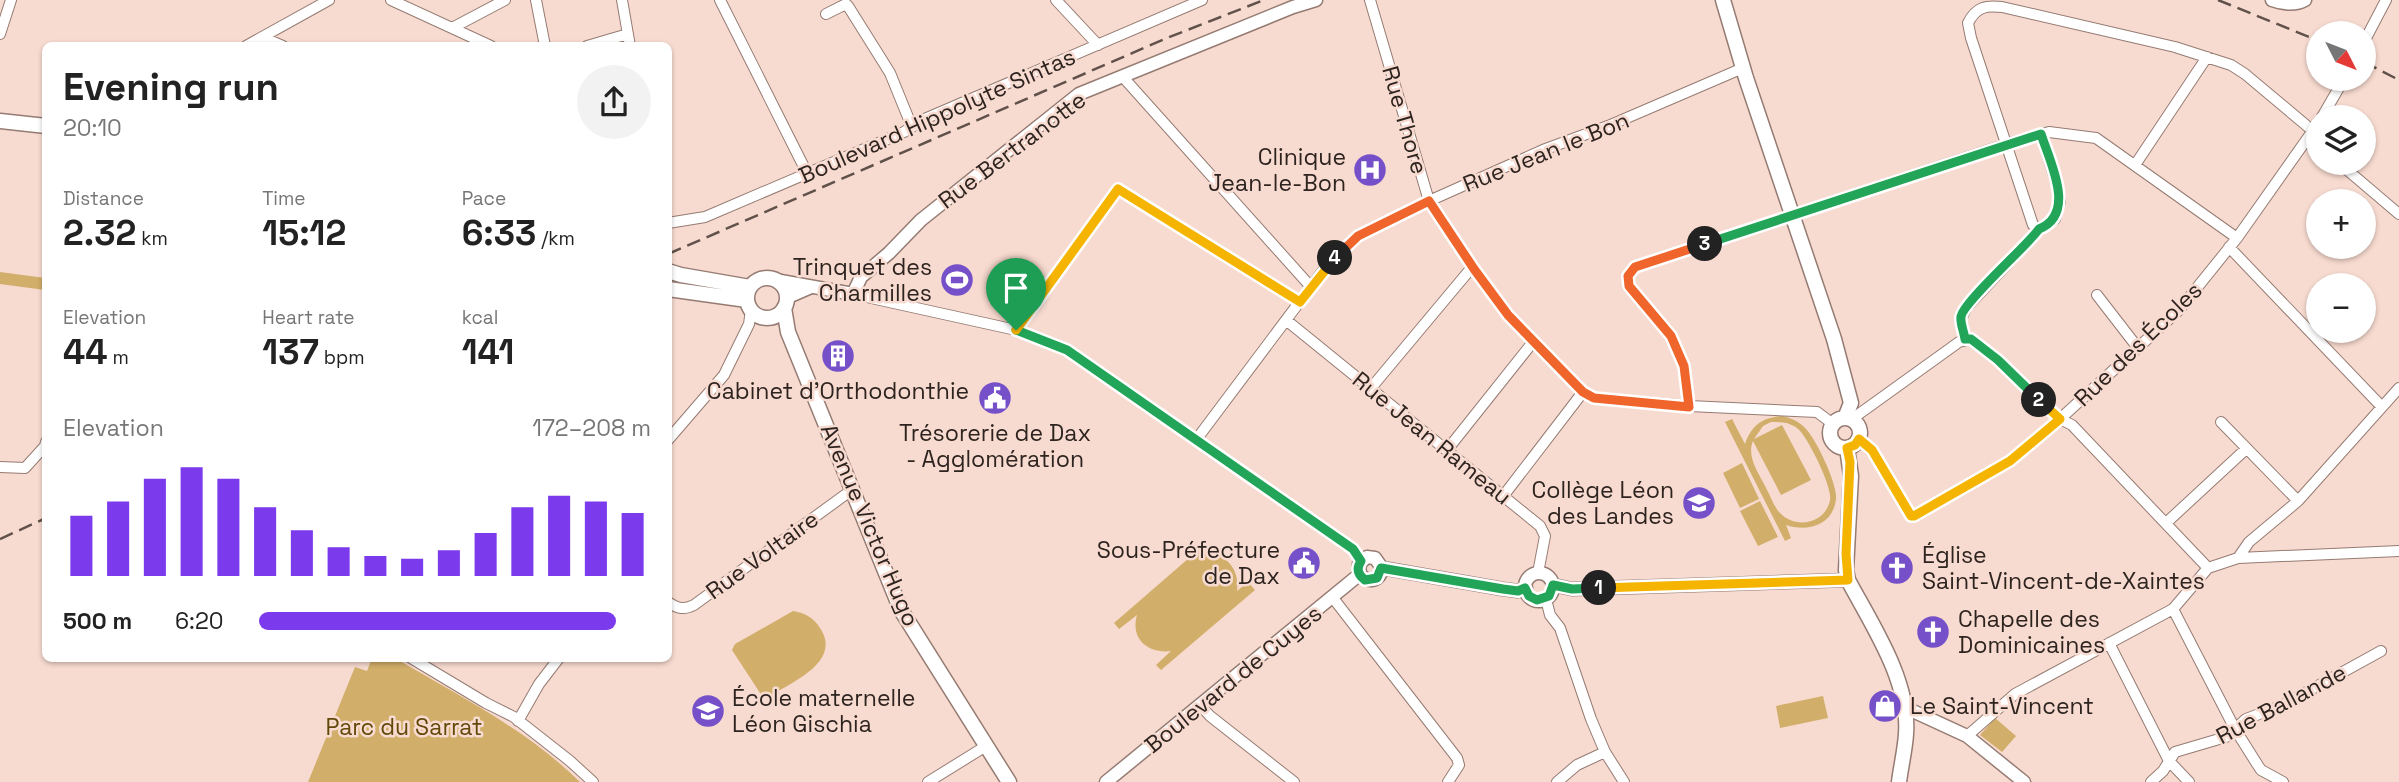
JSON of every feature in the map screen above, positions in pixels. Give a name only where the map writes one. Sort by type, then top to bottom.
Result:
[{"type":"main road","points":[[1723,0],[1849,392],[1850,402],[1843,420],[1830,433],[1838,446],[1847,448],[1855,445],[1860,429],[1843,420]]},
{"type":"main road","points":[[0,121],[42,125]]},
{"type":"main road","points":[[672,272],[754,309],[788,332]]},
{"type":"main road","points":[[672,290],[779,315],[786,303],[786,289],[775,280],[761,279],[754,309]]},
{"type":"main road","name":"Avenue Victor Hugo","points":[[786,303],[788,332],[901,610],[1009,782]]},
{"type":"main road","points":[[1847,448],[1850,462],[1846,554],[1848,580],[1887,653],[1905,707],[1906,733],[1899,782]]},
{"type":"street","points":[[0,34],[11,0]]},
{"type":"street","points":[[253,42],[329,0]]},
{"type":"street","points":[[391,0],[482,42]]},
{"type":"street","points":[[452,28],[505,0]]},
{"type":"street","points":[[536,0],[544,42]]},
{"type":"street","points":[[622,0],[629,42]]},
{"type":"street","points":[[720,0],[807,173]]},
{"type":"street","points":[[1056,0],[1098,45]]},
{"type":"street","name":"Boulevard Hippolyte Sintas","points":[[672,222],[705,217],[1202,0]]},
{"type":"street","name":"Rue Bertranotte","points":[[853,293],[860,277],[889,253],[921,220],[1070,100],[1122,76],[1316,0]]},
{"type":"street","name":"Rue Thore","points":[[1370,0],[1429,201],[1508,315],[1583,392]]},
{"type":"street","points":[[2272,0],[2284,4],[2305,0]]},
{"type":"street","points":[[2375,21],[2386,0]]},
{"type":"street","points":[[826,14],[846,4],[848,6],[890,73],[912,127]]},
{"type":"street","points":[[2039,229],[2033,225],[1968,23],[1980,8],[1988,5],[2002,7],[2175,47],[2231,65],[2306,125]]},
{"type":"street","points":[[601,42],[628,34]]},
{"type":"street","points":[[262,37],[274,42]]},
{"type":"street","points":[[2135,165],[2207,57]]},
{"type":"street","name":"Rue Jean le Bon","points":[[1195,440],[1311,287],[1343,249],[1358,236],[1543,150],[1608,126],[1743,68]]},
{"type":"street","points":[[1122,76],[1311,287]]},
{"type":"street","points":[[1689,407],[1684,366],[1671,336],[1629,286],[1628,276],[1635,267],[2041,134],[2049,132],[2096,138],[2237,238]]},
{"type":"street","points":[[1965,339],[1961,318],[1966,307],[2039,229],[2048,226],[2055,219],[2060,202],[2041,134]]},
{"type":"street","name":"Rue des Écoles","points":[[1859,439],[1872,450],[1911,516],[2010,461],[2179,310],[2237,238],[2306,141]]},
{"type":"street","points":[[2353,175],[2399,214]]},
{"type":"street","points":[[1016,330],[1118,189],[1300,302]]},
{"type":"street","points":[[2229,247],[2382,407]]},
{"type":"street","points":[[1371,388],[1468,272],[1474,269]]},
{"type":"street","points":[[775,280],[853,293],[1016,330],[1067,350],[1353,549],[1360,568],[1365,580],[1373,580],[1380,575],[1381,568],[1375,558],[1367,557],[1360,568]]},
{"type":"street","points":[[786,303],[811,287]]},
{"type":"street","points":[[2097,295],[2138,348]]},
{"type":"street","points":[[672,435],[724,375],[754,309]]},
{"type":"street","name":"Rue Jean Rameau","points":[[1286,320],[1540,526],[1545,536],[1538,573]]},
{"type":"street","points":[[1504,495],[1583,392],[1594,398],[1689,407],[1817,412],[1843,420],[1965,339],[1971,339],[1998,360],[2060,419],[2072,425],[2208,568]]},
{"type":"street","points":[[1447,450],[1533,342]]},
{"type":"street","points":[[2238,558],[2249,542],[2298,501],[2399,388]]},
{"type":"street","points":[[2221,422],[2298,501]]},
{"type":"street","points":[[0,467],[25,468],[42,449]]},
{"type":"street","points":[[2166,523],[2246,449]]},
{"type":"street","name":"Rue Voltaire","points":[[672,604],[679,608],[694,605],[853,489]]},
{"type":"street","points":[[1968,736],[1996,708],[2015,694],[2173,608],[2208,568],[2238,558],[2399,551]]},
{"type":"street","name":"Boulevard de Cuyes","points":[[1106,782],[1333,598],[1360,568]]},
{"type":"street","points":[[1381,568],[1503,589],[1518,591],[1525,588]]},
{"type":"street","points":[[1538,573],[1549,577],[1553,585],[1546,598],[1533,599],[1525,588],[1527,580],[1538,573]]},
{"type":"street","points":[[1553,585],[1572,589],[1848,580]]},
{"type":"street","points":[[1333,598],[1457,758],[1458,765],[1448,782]]},
{"type":"street","points":[[1546,598],[1550,615],[1560,628],[1591,719],[1605,752],[1624,782]]},
{"type":"street","points":[[2173,608],[2235,729],[2261,770],[2283,782]]},
{"type":"street","points":[[2109,643],[2169,761],[2189,782]]},
{"type":"street","name":"Rue Ballande","points":[[2151,782],[2163,771],[2175,752],[2219,740],[2246,719],[2283,705],[2381,651]]},
{"type":"street","points":[[418,662],[518,721],[593,782]]},
{"type":"street","points":[[518,721],[539,684],[556,662]]},
{"type":"street","points":[[1200,705],[1210,716],[1294,782]]},
{"type":"street","points":[[1905,707],[1968,736],[2024,782]]},
{"type":"street","points":[[928,782],[986,746]]},
{"type":"street","points":[[1557,782],[1577,765],[1605,752]]},
{"type":"green space","points":[[0,272],[42,278],[42,290],[0,284]]},
{"type":"green space","points":[[1782,416],[1792,419],[1806,429],[1826,463],[1836,492],[1834,508],[1824,521],[1802,528],[1786,525],[1791,538],[1785,541],[1725,422],[1732,419],[1745,444],[1750,432],[1758,424],[1769,418]],"holes":[[[1771,422],[1797,428],[1813,451],[1824,474],[1830,500],[1823,514],[1817,519],[1810,522],[1794,521],[1780,513],[1755,466],[1751,454],[1753,441],[1781,495],[1811,480],[1782,425],[1754,439],[1763,426]]]},
{"type":"green space","points":[[1742,463],[1759,499],[1740,508],[1723,473]]},
{"type":"green space","points":[[1760,501],[1778,537],[1758,546],[1740,511]]},
{"type":"green space","points":[[1204,545],[1210,552],[1207,555],[1221,557],[1231,565],[1237,577],[1237,591],[1248,582],[1255,590],[1161,670],[1156,665],[1171,651],[1155,650],[1143,643],[1136,631],[1137,615],[1119,629],[1114,623]]},
{"type":"green space","points":[[793,611],[809,616],[818,624],[825,640],[825,651],[811,670],[800,678],[768,697],[762,696],[732,650],[735,644]]},
{"type":"green space","name":"Parc du Sarrat","points":[[370,662],[402,662],[515,729],[580,782],[308,782],[355,667],[367,671]]},
{"type":"green space","points":[[1823,696],[1828,718],[1780,728],[1776,706]]},
{"type":"green space","points":[[1995,718],[2016,736],[2002,752],[1980,735]]},
{"type":"railway","points":[[672,252],[1167,38],[1264,0]]},
{"type":"railway","points":[[2218,0],[2306,36]]},
{"type":"railway","points":[[2376,68],[2399,80]]},
{"type":"railway","points":[[0,539],[42,520]]},
{"type":"place","name":"Clinique Jean-le-Bon","points":[[1370,170]]},
{"type":"place","name":"Trinquet des Charmilles","points":[[957,280]]},
{"type":"place","name":"Cabinet d'Orthodonthie","points":[[838,356]]},
{"type":"place","name":"Trésorerie de Dax - Agglomération","points":[[995,398]]},
{"type":"place","name":"Collège Léon des Landes","points":[[1699,503]]},
{"type":"place","name":"Sous-Préfecture de Dax","points":[[1304,563]]},
{"type":"place","name":"Église Saint-Vincent-de-Xaintes","points":[[1897,568]]},
{"type":"place","name":"Chapelle des Dominicaines","points":[[1933,632]]},
{"type":"place","name":"Le Saint-Vincent","points":[[1885,706]]},
{"type":"place","name":"École maternelle Léon Gischia","points":[[708,711]]},
{"type":"route","points":[[2041,134],[2060,202],[2055,219],[2048,226],[2039,229],[1966,307],[1961,318],[1965,339],[1971,339],[1998,360],[2060,419],[2010,461],[1914,516],[1911,516],[1872,450],[1859,439],[1855,445],[1847,448],[1850,462],[1846,538],[1848,580],[1572,589],[1553,585],[1549,596],[1537,600],[1529,596],[1525,588],[1518,591],[1503,589],[1381,568],[1377,578],[1365,580],[1358,571],[1361,561],[1353,549],[1067,350],[1016,330],[1118,189],[1300,302],[1325,268],[1358,236],[1429,201],[1508,315],[1583,392],[1594,398],[1689,407],[1684,366],[1671,336],[1629,286],[1628,276],[1635,267],[2041,134]]}]
